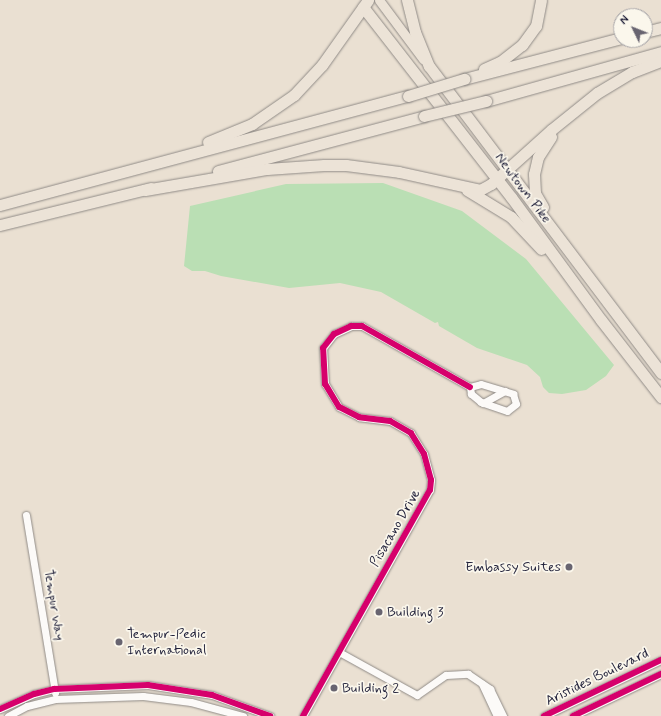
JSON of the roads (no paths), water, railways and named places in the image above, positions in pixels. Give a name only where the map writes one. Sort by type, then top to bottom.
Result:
[{"type":"highway","points":[[407,0],[415,32],[429,66]]},
{"type":"highway","points":[[464,80],[500,62],[522,45],[536,26],[541,0]]},
{"type":"highway","points":[[121,172],[229,135],[267,115],[310,79],[363,2]]},
{"type":"highway","name":"Newtown Pike","points":[[363,2],[497,178],[601,320],[661,397]]},
{"type":"highway","points":[[0,205],[613,40]]},
{"type":"highway","points":[[0,225],[145,190],[486,101],[661,52]]},
{"type":"highway","points":[[145,190],[268,169],[324,165],[346,165],[398,172],[480,190],[497,178],[568,117],[615,81],[661,61]]},
{"type":"highway","name":"Newtown Pike","points":[[429,66],[660,369]]},
{"type":"highway","points":[[568,117],[546,142],[538,157],[534,174],[535,194],[587,275]]},
{"type":"highway","points":[[460,186],[492,204],[519,225],[601,320]]},
{"type":"main road","name":"Newtown Pike","points":[[379,0],[429,66]]},
{"type":"street","name":"Pisacano Drive","points":[[303,716],[430,490],[430,480],[424,454],[411,433],[390,421],[359,417],[339,407],[325,384],[323,348],[334,334],[351,326],[362,326],[470,387]]},
{"type":"street","points":[[646,377],[660,369]]},
{"type":"street","points":[[481,384],[505,391],[516,396],[516,404],[511,410],[484,403],[476,399],[470,387],[481,384]]},
{"type":"street","points":[[484,403],[505,391]]},
{"type":"street","name":"Tempur Way","points":[[26,516],[55,699]]},
{"type":"street","points":[[339,652],[417,695],[446,675],[468,674],[482,682],[490,689],[503,716]]},
{"type":"street","name":"Aristides Boulevard","points":[[544,716],[661,660]]},
{"type":"street","name":"Aristides Boulevard","points":[[573,716],[661,674]]},
{"type":"street","points":[[482,682],[497,716]]},
{"type":"street","points":[[0,709],[34,694],[54,689],[148,685],[206,694],[270,716]]},
{"type":"street","points":[[204,705],[206,694]]},
{"type":"street","points":[[8,716],[27,706],[55,699],[143,696],[204,705],[243,716]]},
{"type":"place","name":"Embassy Suites","points":[[569,567]]},
{"type":"place","name":"Building 3","points":[[379,612]]},
{"type":"place","name":"Tempur-Pedic International","points":[[119,642]]},
{"type":"place","name":"Building 2","points":[[334,688]]}]
